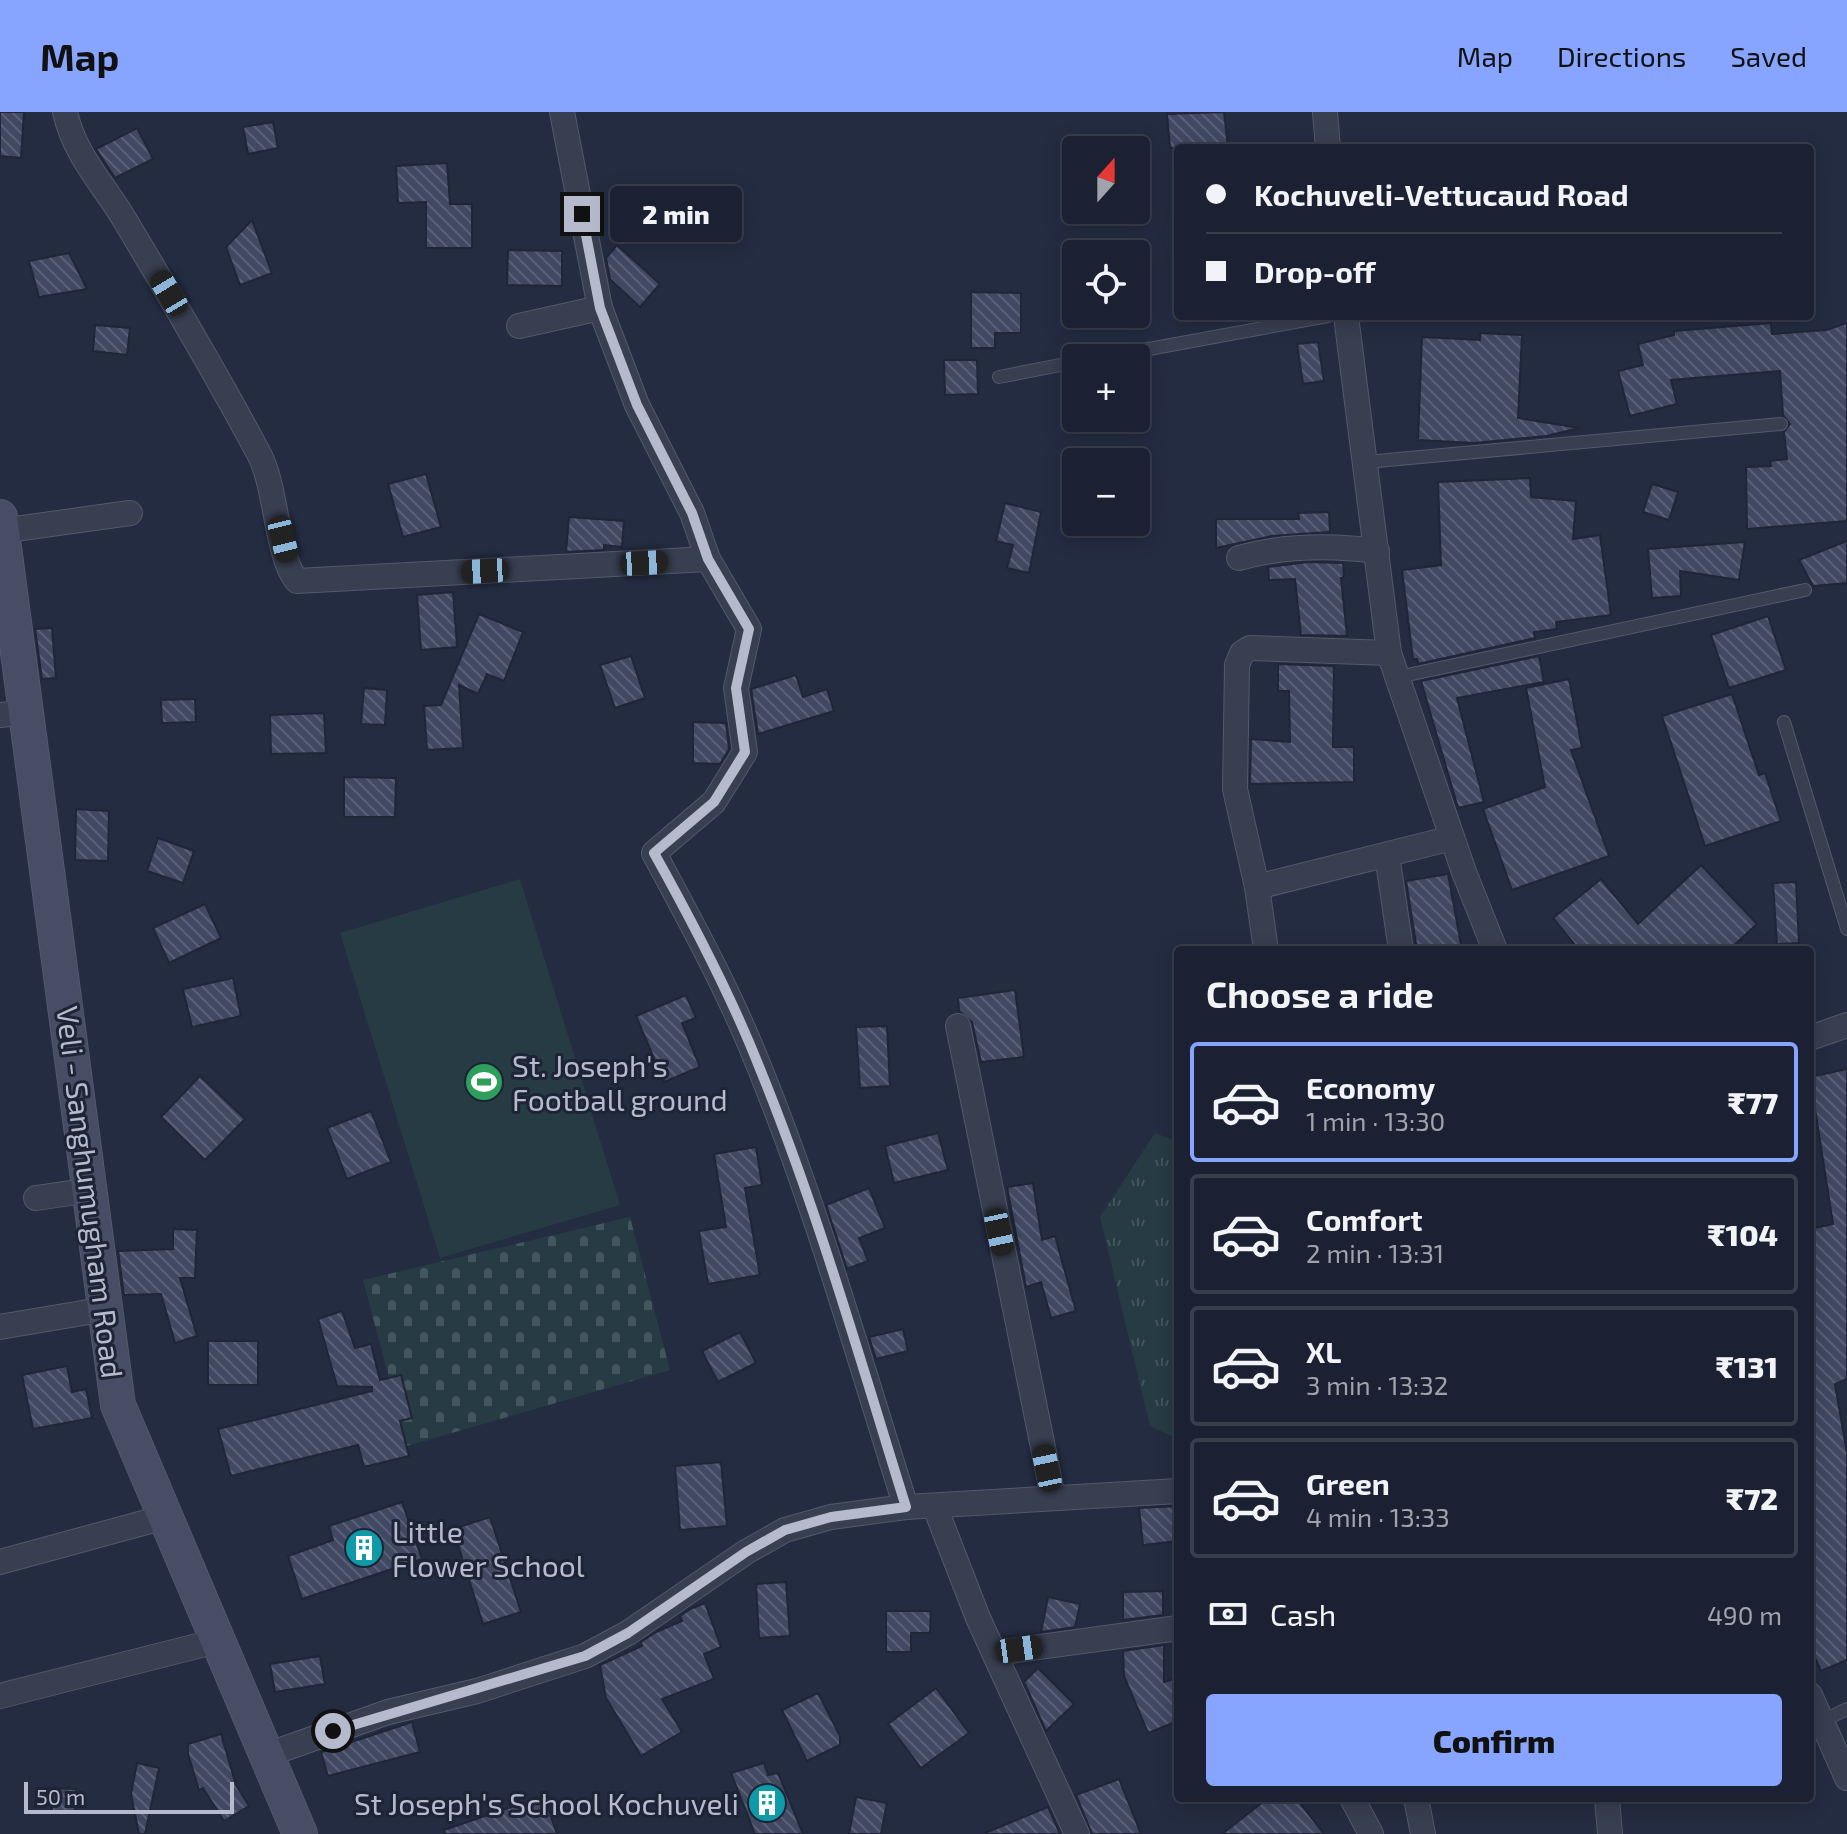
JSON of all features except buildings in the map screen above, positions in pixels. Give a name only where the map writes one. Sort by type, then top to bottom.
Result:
[{"type":"main road","name":"Veli - Sanghumugham Road","points":[[1,526],[14,713],[91,1190],[118,1405],[264,1756],[300,1834]]},
{"type":"street","points":[[65,112],[68,127],[94,180],[119,210],[195,335],[264,463],[289,564],[297,581],[306,583],[708,559]]},
{"type":"street","points":[[562,112],[600,308],[637,405],[692,513],[708,559],[749,629],[736,688],[745,752],[714,802],[654,853],[701,938],[758,1063],[804,1186],[906,1507]]},
{"type":"street","points":[[1325,112],[1328,144]]},
{"type":"street","points":[[519,326],[600,308]]},
{"type":"street","points":[[1347,320],[1389,653],[1452,838],[1493,946]]},
{"type":"street","points":[[1,526],[130,513]]},
{"type":"street","points":[[1239,558],[1269,549],[1338,546],[1377,551]]},
{"type":"street","points":[[1265,946],[1257,887],[1235,789],[1237,665],[1242,653],[1250,648],[1389,653]]},
{"type":"street","points":[[1257,887],[1452,838]]},
{"type":"street","points":[[1387,855],[1400,946]]},
{"type":"street","points":[[1814,1037],[1847,1025]]},
{"type":"street","points":[[958,1026],[1053,1497]]},
{"type":"street","points":[[36,1198],[91,1190]]},
{"type":"street","points":[[0,1327],[106,1309]]},
{"type":"street","points":[[264,1756],[388,1712],[477,1691],[585,1656],[628,1633],[746,1552],[785,1530],[831,1517],[906,1507],[1174,1491]]},
{"type":"street","points":[[935,1507],[978,1618],[1077,1834]]},
{"type":"street","points":[[0,1562],[165,1517]]},
{"type":"street","points":[[996,1653],[1174,1629]]},
{"type":"street","points":[[0,1696],[217,1641]]},
{"type":"street","points":[[1814,1704],[1847,1778]]},
{"type":"street","points":[[1354,1802],[1371,1834]]},
{"type":"street","points":[[1417,1802],[1423,1834]]},
{"type":"street","points":[[1607,1802],[1610,1834]]},
{"type":"lane","points":[[1150,349],[1306,320]]},
{"type":"lane","points":[[999,377],[1062,365]]},
{"type":"lane","points":[[1366,462],[1781,424]]},
{"type":"lane","points":[[1398,677],[1805,590]]},
{"type":"lane","points":[[1784,722],[1847,929]]},
{"type":"lane","points":[[1822,1721],[1847,1709]]},
{"type":"green space","name":"St. Joseph's Football ground","points":[[520,879],[620,1205],[440,1258],[340,933]]},
{"type":"green space","points":[[1155,1133],[1174,1140],[1174,1437],[1150,1426],[1100,1217]]},
{"type":"green space","points":[[630,1217],[670,1370],[407,1446],[363,1280]]},
{"type":"place","name":"St. Joseph's Football ground","points":[[484,1082]]},
{"type":"place","name":"Little Flower School","points":[[364,1548]]},
{"type":"place","name":"St Joseph's School Kochuveli","points":[[767,1803]]},
{"type":"route","points":[[333,1731],[388,1712],[477,1691],[585,1656],[628,1633],[746,1552],[785,1530],[831,1517],[906,1507],[804,1186],[758,1063],[701,938],[654,853],[714,802],[745,752],[736,688],[749,629],[708,559],[692,513],[637,405],[600,308],[582,214]]}]
